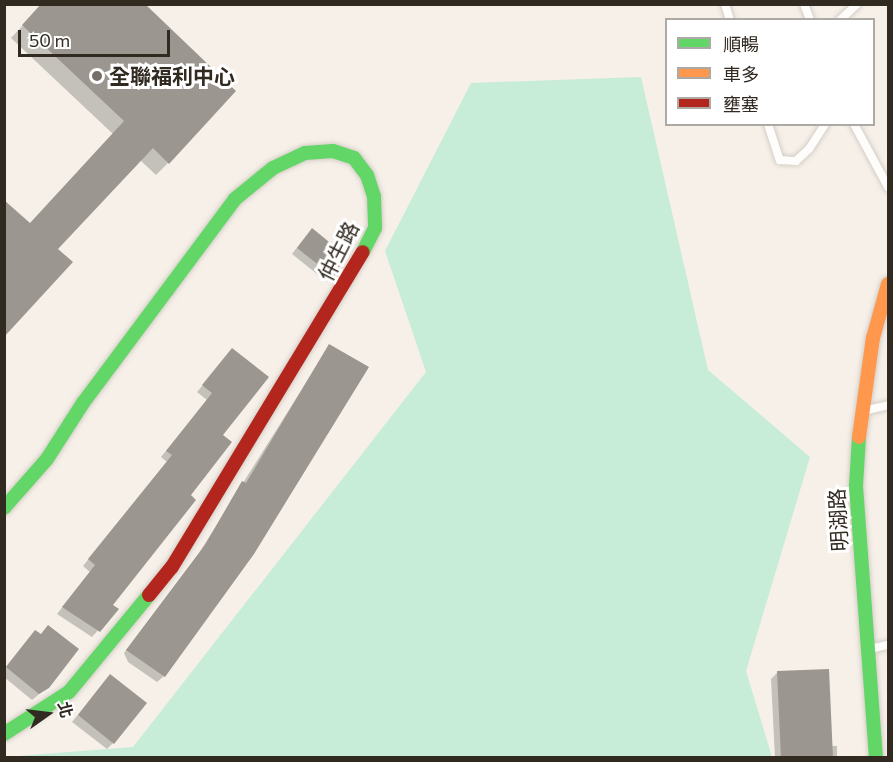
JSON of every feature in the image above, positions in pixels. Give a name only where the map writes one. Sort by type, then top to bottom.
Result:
[{"type":"street","name":"仲生路","points":[[4,507],[47,459],[83,403],[235,199],[273,168],[305,153],[333,151],[354,158],[367,175],[374,196],[375,228],[348,281],[172,567],[69,692],[4,734]]},
{"type":"street","name":"明湖路","points":[[876,758],[856,486],[860,411],[873,338],[888,284]]},
{"type":"lane","points":[[842,18],[856,4]]},
{"type":"lane","points":[[769,126],[780,160],[796,161],[809,150],[824,126]]},
{"type":"lane","points":[[855,126],[888,187]]},
{"type":"lane","points":[[860,411],[888,405]]},
{"type":"lane","points":[[869,649],[888,645]]},
{"type":"lane","points":[[873,721],[888,730]]},
{"type":"green space","points":[[641,77],[708,370],[810,457],[746,671],[772,757],[5,757],[133,747],[426,372],[385,251],[471,83]]},
{"type":"building","points":[[41,4],[145,4],[236,91],[169,164],[153,148],[58,249],[73,262],[4,337],[4,200],[30,223],[124,121],[22,25]]},
{"type":"building","points":[[312,228],[345,255],[334,277],[297,248]]},
{"type":"building","points":[[329,344],[369,367],[254,554],[165,677],[126,650],[205,545],[242,481],[246,483]]},
{"type":"building","points":[[232,348],[269,377],[223,435],[232,442],[191,495],[196,500],[113,605],[119,609],[100,632],[62,607],[95,565],[88,559],[172,455],[166,451],[212,393],[202,385]]},
{"type":"building","points":[[48,625],[79,649],[49,688],[39,694],[6,667],[35,630],[41,634]]},
{"type":"building","points":[[829,669],[833,758],[781,758],[777,671]]},
{"type":"building","points":[[110,674],[147,703],[114,744],[78,715]]},
{"type":"traffic: fast","points":[[4,508],[47,459],[83,403],[235,199],[273,168],[305,153],[333,151],[354,158],[367,175],[374,196],[375,228],[363,252]]},
{"type":"traffic: fast","points":[[859,437],[856,486],[876,758]]},
{"type":"traffic: fast","points":[[4,734],[69,692],[149,595]]},
{"type":"traffic: slow","points":[[859,437],[873,338],[888,284]]},
{"type":"traffic: jam","points":[[149,595],[172,567],[363,252]]},
{"type":"place","name":"全聯福利中心","points":[[97,76]]}]
